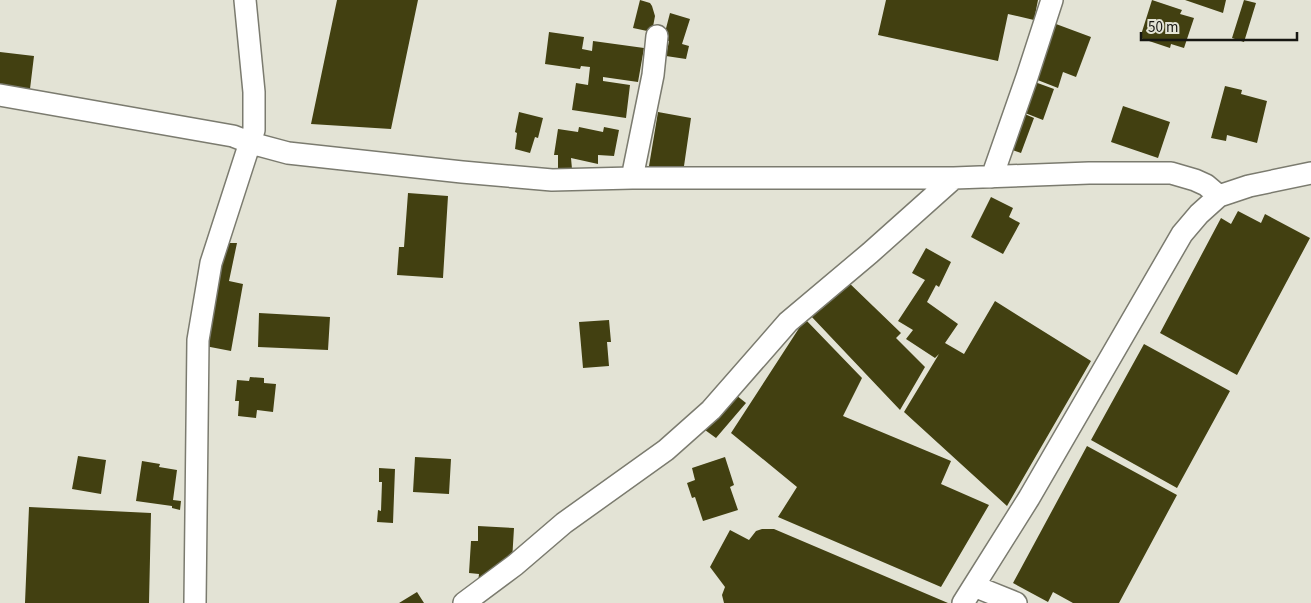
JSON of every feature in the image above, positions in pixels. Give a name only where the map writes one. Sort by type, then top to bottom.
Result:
[{"type":"street","points":[[195,603],[198,340],[211,263],[254,130],[254,92],[245,0]]},
{"type":"street","points":[[992,177],[1052,0]]},
{"type":"street","points":[[632,178],[653,75],[657,36]]},
{"type":"street","points":[[0,95],[233,136],[251,144],[288,153],[552,180],[632,178],[954,178],[1089,172],[1172,173],[1206,185],[1220,196]]},
{"type":"street","points":[[1016,603],[968,595],[1029,498],[1182,234],[1199,214],[1220,196],[1249,186],[1311,173]]},
{"type":"street","points":[[464,603],[515,565],[564,524],[666,450],[712,410],[788,322],[870,253],[954,178]]},
{"type":"building","points":[[337,0],[418,0],[391,129],[311,124]]},
{"type":"building","points":[[640,0],[650,3],[652,6],[655,16],[652,32],[633,28]]},
{"type":"building","points":[[886,0],[1038,0],[1034,20],[1008,14],[998,61],[878,35]]},
{"type":"building","points":[[1152,0],[1182,10],[1180,14],[1194,18],[1184,48],[1171,44],[1170,48],[1140,38]]},
{"type":"building","points":[[1185,0],[1226,0],[1223,13]]},
{"type":"building","points":[[1244,0],[1256,3],[1244,42],[1232,38]]},
{"type":"building","points":[[670,13],[690,19],[682,44],[689,46],[686,59],[666,56],[669,41],[663,40]]},
{"type":"building","points":[[1056,24],[1091,37],[1076,77],[1063,72],[1058,88],[1035,79]]},
{"type":"building","points":[[549,32],[584,37],[582,49],[592,51],[593,41],[644,48],[638,82],[603,77],[603,81],[630,85],[626,118],[572,110],[576,83],[588,85],[590,67],[581,66],[580,69],[545,64]]},
{"type":"building","points":[[0,52],[34,56],[30,89],[0,85]]},
{"type":"building","points":[[1032,81],[1054,89],[1043,120],[1020,111]]},
{"type":"building","points":[[1225,86],[1242,90],[1241,94],[1267,101],[1257,143],[1227,135],[1226,141],[1211,138]]},
{"type":"building","points":[[1123,106],[1170,122],[1158,158],[1111,142]]},
{"type":"building","points":[[519,112],[543,118],[538,138],[535,137],[530,153],[515,149],[517,133],[515,132]]},
{"type":"building","points":[[658,112],[691,118],[684,166],[649,166]]},
{"type":"building","points":[[1020,112],[1034,118],[1021,153],[1007,148]]},
{"type":"building","points":[[579,127],[603,132],[604,127],[619,130],[614,156],[598,155],[598,164],[571,158],[572,169],[558,169],[558,155],[554,155],[558,129],[578,132]]},
{"type":"building","points":[[408,193],[448,196],[443,278],[397,275],[399,247],[404,247]]},
{"type":"building","points":[[991,197],[1013,208],[1009,217],[1020,223],[1003,254],[971,237]]},
{"type":"building","points":[[1238,211],[1261,223],[1265,214],[1310,238],[1237,375],[1160,333],[1221,218],[1231,224]]},
{"type":"building","points":[[226,243],[237,243],[229,281],[243,284],[231,351],[205,346]]},
{"type":"building","points":[[926,248],[951,262],[939,287],[936,285],[927,302],[958,324],[945,343],[964,354],[995,301],[1091,361],[1007,506],[904,412],[939,354],[935,358],[906,339],[913,330],[898,321],[925,280],[912,273]]},
{"type":"building","points":[[845,279],[901,333],[896,338],[925,367],[900,410],[810,315]]},
{"type":"building","points":[[259,313],[330,317],[328,350],[258,347]]},
{"type":"building","points":[[805,319],[862,378],[843,416],[951,461],[941,484],[989,505],[941,587],[778,517],[797,487],[731,433]]},
{"type":"building","points":[[609,320],[611,342],[607,342],[609,366],[583,368],[579,322]]},
{"type":"building","points":[[1144,344],[1230,391],[1177,488],[1091,440]]},
{"type":"building","points":[[250,377],[264,378],[264,383],[276,384],[273,412],[257,410],[256,418],[238,416],[239,401],[235,401],[237,380],[249,381]]},
{"type":"building","points":[[736,395],[746,403],[716,438],[705,430]]},
{"type":"building","points":[[1087,446],[1177,495],[1119,603],[1073,603],[1053,592],[1048,602],[1013,583]]},
{"type":"building","points":[[78,456],[106,460],[101,494],[72,489]]},
{"type":"building","points":[[415,457],[451,459],[449,494],[413,492]]},
{"type":"building","points":[[725,457],[734,485],[730,487],[738,510],[703,521],[695,497],[692,498],[687,483],[695,480],[692,468]]},
{"type":"building","points":[[142,461],[160,464],[159,467],[177,470],[173,500],[181,501],[180,510],[172,508],[172,506],[136,501]]},
{"type":"building","points":[[379,468],[395,469],[393,523],[377,522],[378,510],[381,511],[382,482],[379,482]]},
{"type":"building","points":[[29,507],[151,513],[149,603],[25,603]]},
{"type":"building","points":[[478,526],[514,528],[512,561],[478,583],[479,574],[469,573],[471,541],[478,541]]},
{"type":"building","points":[[774,529],[948,603],[724,603],[722,595],[725,587],[710,567],[730,530],[749,540],[756,531]]},
{"type":"building","points":[[417,592],[424,603],[399,603]]}]
